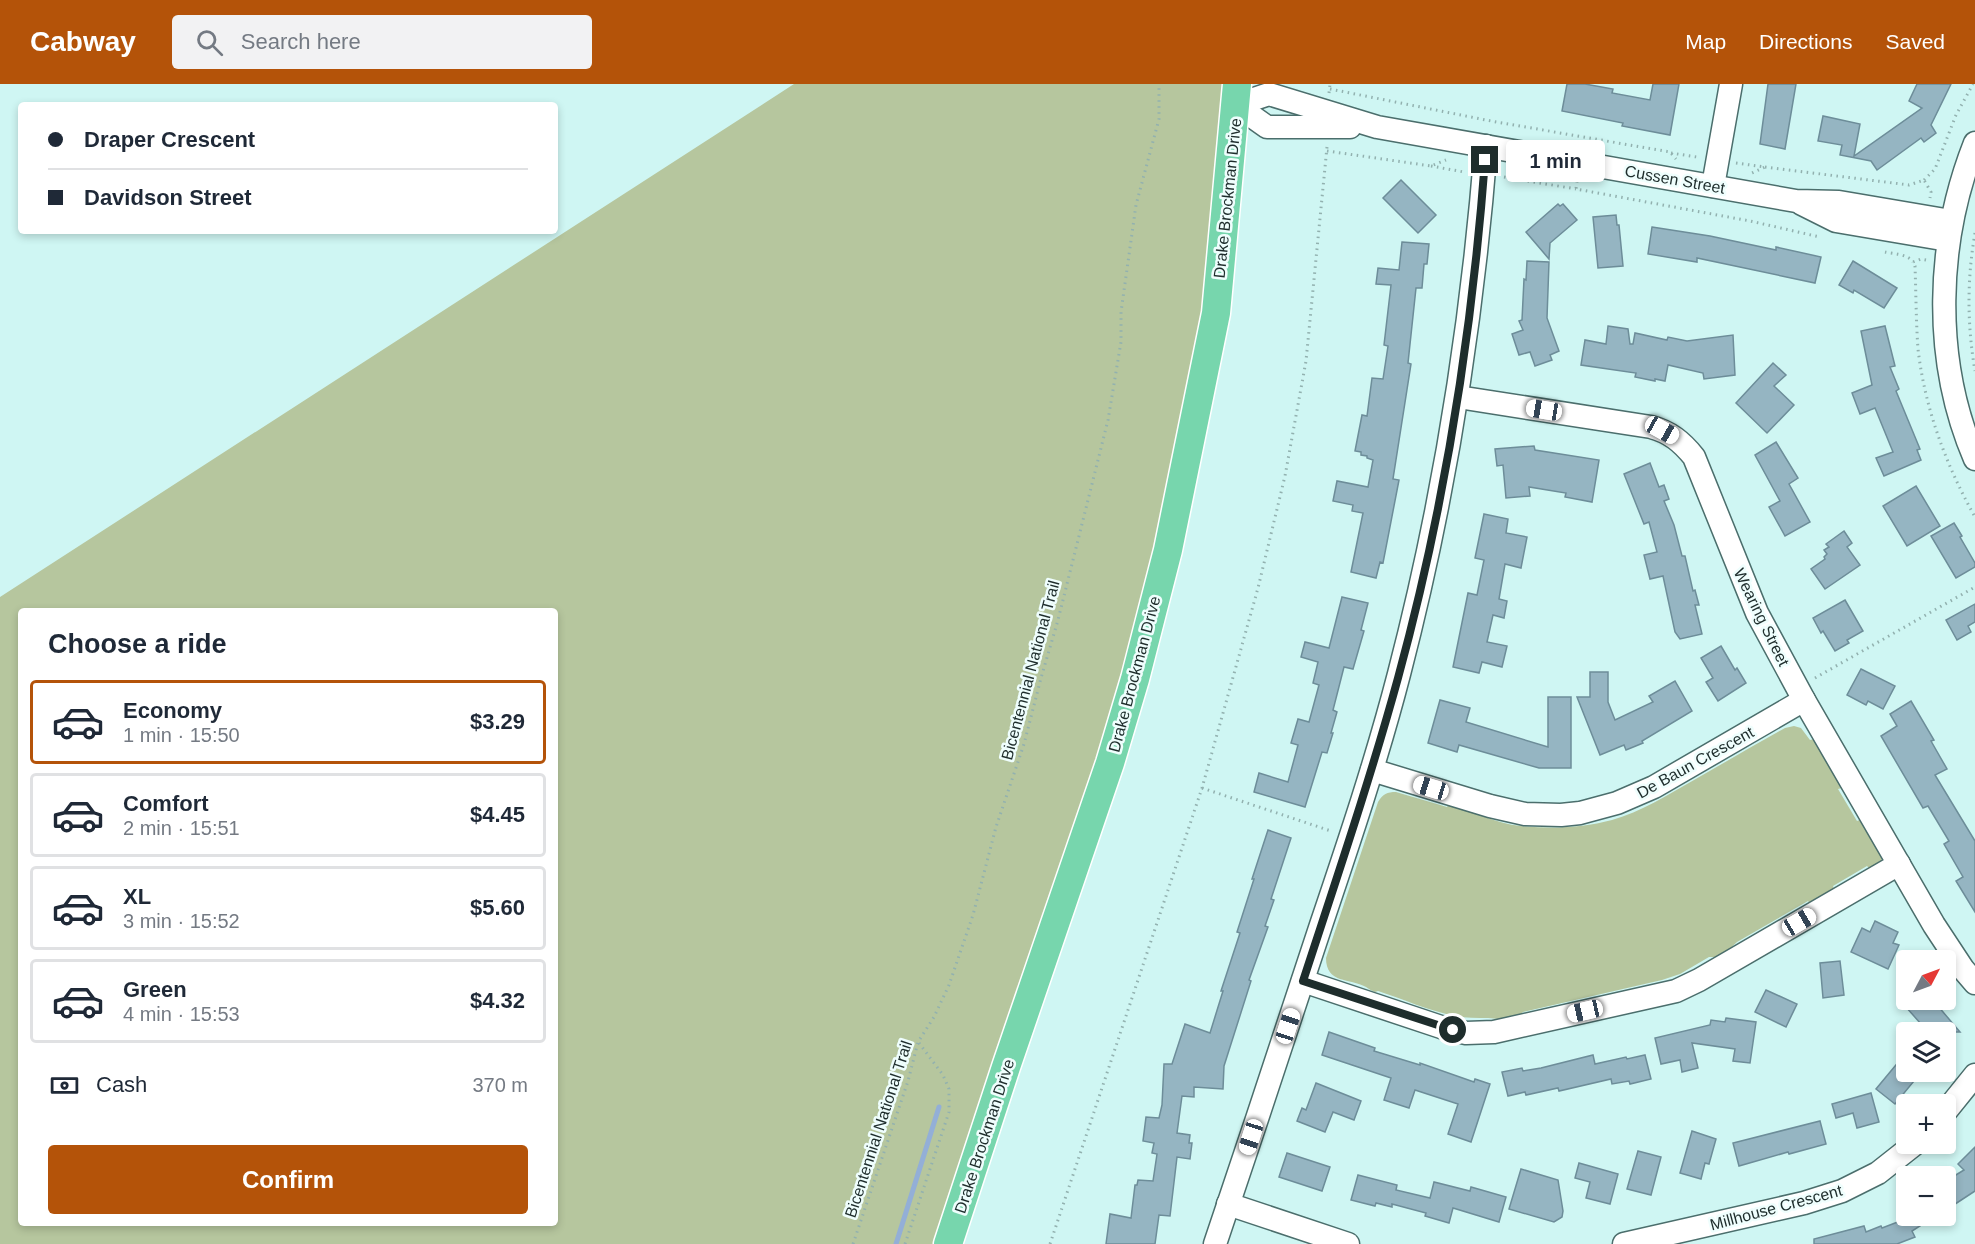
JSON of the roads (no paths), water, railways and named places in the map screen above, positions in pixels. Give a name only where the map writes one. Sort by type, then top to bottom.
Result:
[{"type":"main road","name":"Drake Brockman Drive","points":[[948,1244],[1110,763],[1149,625],[1170,539],[1216,313],[1237,94]]},
{"type":"street","points":[[1713,186],[1731,84]]},
{"type":"street","name":"Cussen Street","points":[[1237,94],[1269,94],[1377,127],[1796,201],[1836,221],[1949,230]]},
{"type":"street","name":"Cussen Street","points":[[1237,94],[1267,127],[1377,127]]},
{"type":"street","points":[[1975,143],[1962,176],[1949,230],[1944,317],[1950,375],[1956,403],[1975,459]]},
{"type":"street","points":[[1215,1244],[1372,770],[1399,677],[1422,584],[1458,397],[1470,312],[1486,146]]},
{"type":"street","name":"Wearing Street","points":[[1458,397],[1651,427],[1662,430],[1681,441],[1694,457],[1757,613],[1801,694],[1934,925],[1963,969],[1975,982]]},
{"type":"street","name":"De Baun Crescent","points":[[1372,770],[1490,806],[1525,814],[1580,813],[1617,803],[1654,787],[1801,694]]},
{"type":"street","points":[[1303,981],[1440,1027],[1466,1033],[1494,1032],[1676,991],[1699,980],[1899,864]]},
{"type":"street","points":[[1956,1099],[1975,1076]]},
{"type":"street","name":"Millhouse Crescent","points":[[1624,1244],[1804,1203],[1842,1191],[1878,1173],[1902,1154]]},
{"type":"street","points":[[1228,1204],[1348,1244]]},
{"type":"waterway","points":[[896,1244],[939,1107]]}]
